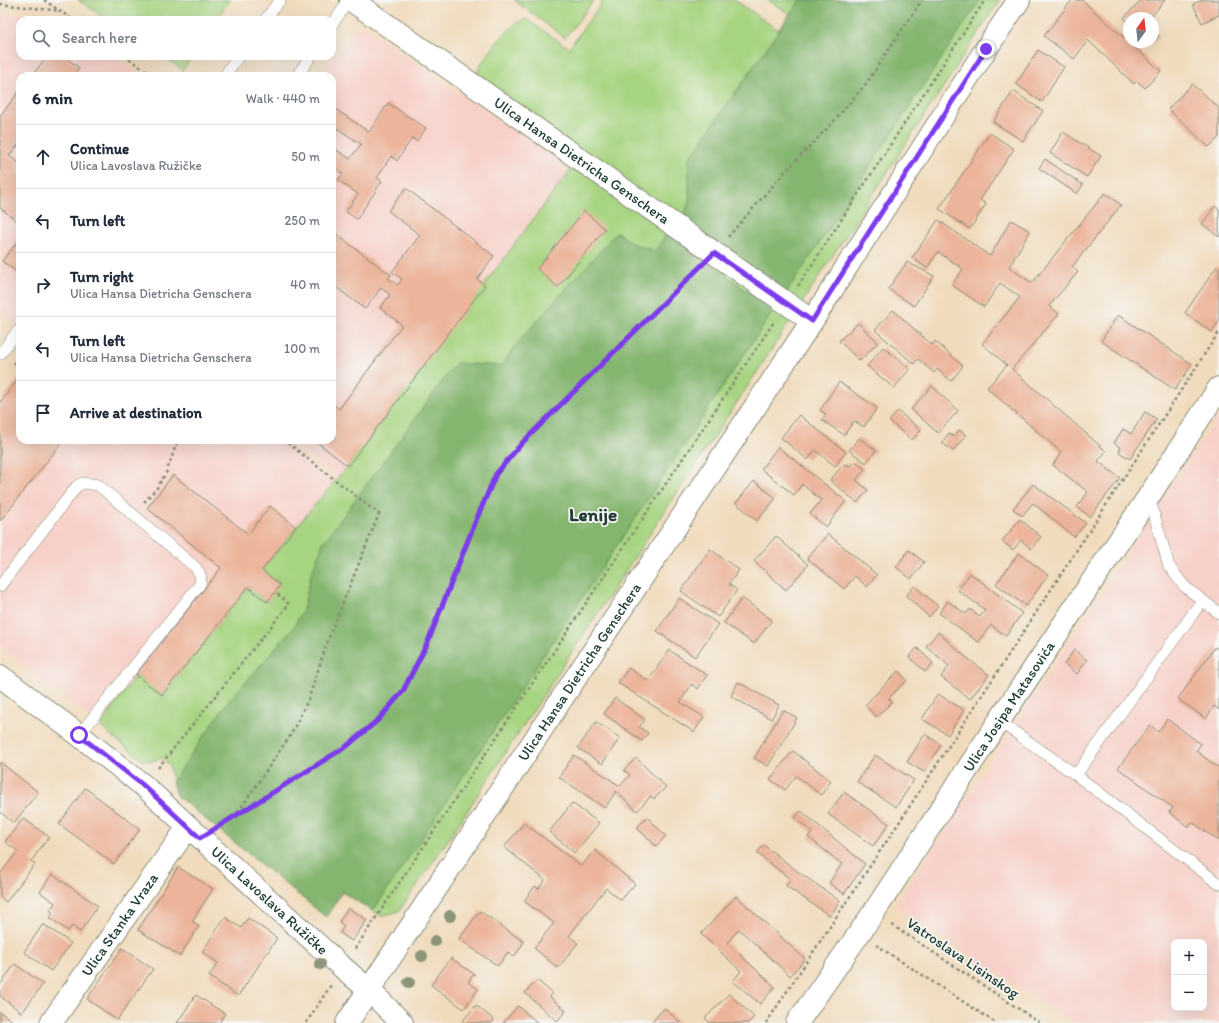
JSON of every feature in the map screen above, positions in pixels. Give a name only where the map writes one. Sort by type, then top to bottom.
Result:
[{"type":"street","name":"Ulica Hansa Dietricha Genschera","points":[[350,0],[812,321]]},
{"type":"street","name":"Ulica Hansa Dietricha Genschera","points":[[347,1023],[812,321],[1019,0]]},
{"type":"street","name":"Ulica Josipa Matasovića","points":[[797,1023],[874,912],[998,721],[1149,496],[1219,388]]},
{"type":"street","name":"Ulica Lavoslava Ružičke","points":[[0,676],[144,786],[369,990],[402,1023]]},
{"type":"street","name":"Ulica Stanka Vraza","points":[[52,1023],[194,832]]},
{"type":"lane","points":[[268,16],[280,0]]},
{"type":"lane","points":[[336,19],[350,0]]},
{"type":"lane","points":[[227,72],[236,60]]},
{"type":"lane","points":[[300,72],[307,60]]},
{"type":"lane","points":[[0,354],[16,334]]},
{"type":"lane","points":[[0,586],[76,486],[82,483],[98,485],[195,567],[202,578],[200,584],[79,735]]},
{"type":"lane","points":[[1149,496],[1169,566],[1184,586],[1219,613]]},
{"type":"lane","points":[[1076,775],[1202,601]]},
{"type":"lane","points":[[998,721],[1076,775],[1219,884]]},
{"type":"path","points":[[44,0],[66,16]]},
{"type":"path","points":[[194,832],[236,814],[347,746],[379,719],[403,691],[427,644],[474,525],[496,474],[522,443],[714,253],[783,174],[834,122],[866,85],[922,0]]},
{"type":"path","points":[[306,1023],[787,303],[985,0]]},
{"type":"path","points":[[0,4],[60,12]]},
{"type":"path","points":[[130,60],[148,72]]},
{"type":"path","points":[[766,1023],[1219,332]]},
{"type":"path","points":[[134,515],[157,488],[166,473],[177,444]]},
{"type":"path","points":[[236,814],[290,736],[308,700],[329,637],[380,514],[289,444]]},
{"type":"path","points":[[144,786],[290,604],[275,592]]},
{"type":"path","name":"Vatroslava Lisinskog","points":[[874,912],[1040,1023]]},
{"type":"path","points":[[836,918],[996,1023]]},
{"type":"shaded area","points":[[0,13],[25,16],[16,16],[16,60],[119,60],[135,72],[16,72],[16,325],[0,312]]},
{"type":"shaded area","points":[[359,24],[571,169],[348,466],[337,478],[293,444],[336,444],[336,72],[324,72],[333,60],[336,60],[336,55]]},
{"type":"shaded area","points":[[1219,414],[1219,1023],[1073,1023],[895,906]]},
{"type":"shaded area","points":[[61,444],[285,444],[334,482],[262,570],[280,585],[267,602],[248,587],[162,695],[103,722],[102,728],[0,646],[0,521]]},
{"type":"green space","points":[[78,0],[230,0],[219,16],[102,16]]},
{"type":"green space","points":[[514,0],[594,0],[565,38]]},
{"type":"green space","points":[[604,0],[735,0],[778,30],[790,14],[768,0],[1000,0],[747,387],[436,858],[399,911],[381,916],[342,892],[326,917],[176,795],[169,765],[162,758],[151,761],[142,760],[102,728],[103,722],[136,675],[162,695],[248,587],[267,602],[280,585],[262,570],[296,527],[348,466],[583,152],[476,79],[480,65],[499,40],[516,23],[526,19],[569,48]]},
{"type":"green space","points":[[800,0],[980,0],[787,292],[683,219],[689,201],[689,159]]},
{"type":"green space","points":[[169,60],[189,60],[183,70]]},
{"type":"green space","points":[[617,232],[631,243],[655,251],[667,233],[774,310],[373,911],[342,892],[326,917],[176,795],[172,782],[227,703],[293,628],[303,610],[311,575],[323,543],[456,363],[503,366],[513,348]]},
{"type":"building","points":[[1072,0],[1082,0],[1123,37],[1123,48],[1135,48],[1161,71],[1145,88],[1137,81],[1134,84],[1088,40],[1074,59],[1044,36]]},
{"type":"building","points":[[1141,0],[1165,0],[1155,12],[1130,12]]},
{"type":"building","points":[[1202,0],[1219,0],[1219,15],[1202,23],[1193,4]]},
{"type":"building","points":[[1038,50],[1064,67],[1042,102],[1016,84]]},
{"type":"building","points":[[44,60],[69,60],[79,68],[76,72],[35,72]]},
{"type":"building","points":[[1192,84],[1219,108],[1219,137],[1209,147],[1168,109]]},
{"type":"building","points":[[1013,91],[1043,111],[1023,141],[993,122]]},
{"type":"building","points":[[16,95],[16,148],[9,156],[16,161],[16,220],[0,208],[0,116]]},
{"type":"building","points":[[388,103],[426,128],[417,141],[412,138],[397,161],[391,156],[377,178],[382,181],[357,219],[346,212],[358,194],[338,180],[343,174],[336,169],[336,150],[350,159],[361,144],[336,128],[336,111],[337,110],[369,132]]},
{"type":"building","points":[[1063,132],[1101,156],[1087,177],[1050,153]]},
{"type":"building","points":[[990,133],[1014,149],[980,200],[986,204],[970,229],[939,209]]},
{"type":"building","points":[[1045,159],[1083,185],[1077,194],[1039,168]]},
{"type":"building","points":[[406,188],[494,256],[477,279],[485,285],[348,466],[319,444],[336,444],[336,406],[339,409],[402,325],[380,308],[390,295],[381,288],[365,309],[336,287],[336,234],[391,275],[388,278],[398,285],[402,279],[392,272],[420,235],[388,211]]},
{"type":"building","points":[[1105,193],[1121,205],[1072,267],[1078,272],[1049,306],[1059,314],[1012,369],[1106,451],[1098,461],[1120,478],[1090,517],[1077,507],[1088,492],[1053,465],[1061,452],[987,388],[1007,365],[982,344],[1020,297],[1000,283],[984,307],[952,285],[963,269],[938,252],[927,268],[912,258],[938,220],[990,256],[1011,220],[1030,231],[1009,267],[1032,283]]},
{"type":"building","points":[[1215,206],[1219,209],[1219,237],[1202,224]]},
{"type":"building","points":[[584,211],[605,229],[558,287],[537,269]]},
{"type":"building","points":[[16,244],[16,272],[2,261]]},
{"type":"building","points":[[907,262],[934,276],[914,306],[888,289]]},
{"type":"building","points":[[1217,266],[1219,267],[1219,321],[1212,332],[1185,313]]},
{"type":"building","points":[[893,310],[932,345],[935,341],[963,366],[951,381],[937,369],[934,373],[918,359],[914,364],[875,330]]},
{"type":"building","points":[[1118,315],[1192,364],[1175,390],[1101,341]]},
{"type":"building","points":[[858,323],[878,342],[860,361],[839,341]]},
{"type":"building","points":[[883,347],[910,369],[894,388],[867,366]]},
{"type":"building","points":[[16,382],[16,444],[61,444],[0,521],[0,402]]},
{"type":"building","points":[[839,382],[877,408],[864,427],[854,421],[844,435],[822,420],[826,414],[820,410]]},
{"type":"building","points":[[932,386],[958,411],[938,433],[911,409]]},
{"type":"building","points":[[898,411],[921,430],[912,440],[889,421]]},
{"type":"building","points":[[1145,412],[1157,419],[1130,459],[1119,452],[1121,448],[1114,443],[1123,429],[1131,434]]},
{"type":"building","points":[[799,415],[846,452],[835,466],[815,450],[808,460],[781,438]]},
{"type":"building","points":[[959,430],[966,435],[953,451],[942,443],[949,433],[954,437]]},
{"type":"building","points":[[859,438],[876,450],[866,463],[849,450]]},
{"type":"building","points":[[778,447],[846,501],[826,527],[810,514],[821,500],[802,484],[794,495],[761,469]]},
{"type":"building","points":[[855,461],[865,469],[856,480],[868,490],[857,503],[830,480],[844,464],[850,466]]},
{"type":"building","points":[[173,475],[248,534],[270,506],[296,527],[262,570],[280,585],[275,592],[267,602],[248,587],[162,695],[136,675],[221,568],[147,508]]},
{"type":"building","points":[[754,481],[776,498],[757,521],[736,503]]},
{"type":"building","points":[[1033,484],[1086,523],[1074,537],[1033,503],[1022,516],[1013,509]]},
{"type":"building","points":[[1020,519],[1041,537],[1031,549],[1021,540],[1013,550],[1002,541]]},
{"type":"building","points":[[828,534],[877,575],[867,587],[855,576],[844,589],[807,558]]},
{"type":"building","points":[[776,536],[808,565],[786,590],[754,561]]},
{"type":"building","points":[[710,549],[739,570],[729,584],[737,590],[718,617],[681,591]]},
{"type":"building","points":[[909,550],[924,562],[911,579],[896,567]]},
{"type":"building","points":[[1019,553],[1048,575],[1026,606],[996,584]]},
{"type":"building","points":[[970,573],[1022,613],[1006,636],[991,625],[978,642],[939,613],[948,601],[966,614],[970,609],[980,617],[985,610],[958,590]]},
{"type":"building","points":[[914,586],[938,606],[929,617],[906,596]]},
{"type":"building","points":[[679,598],[718,624],[695,657],[657,631]]},
{"type":"building","points":[[742,598],[772,620],[754,644],[724,623]]},
{"type":"building","points":[[938,632],[961,653],[989,675],[970,699],[941,677],[949,666],[926,646]]},
{"type":"building","points":[[1215,647],[1219,650],[1219,710],[1214,706],[1206,719],[1178,699]]},
{"type":"building","points":[[917,648],[933,663],[925,672],[909,657]]},
{"type":"building","points":[[669,650],[707,675],[698,689],[692,684],[680,702],[704,717],[694,732],[618,683],[629,668],[648,681]]},
{"type":"building","points":[[1074,650],[1087,660],[1077,674],[1064,664]]},
{"type":"building","points":[[898,671],[907,680],[889,698],[892,702],[876,717],[865,705]]},
{"type":"building","points":[[738,682],[779,705],[771,719],[731,696]]},
{"type":"building","points":[[938,694],[964,710],[948,735],[922,719]]},
{"type":"building","points":[[615,698],[645,720],[639,727],[648,733],[642,741],[604,714]]},
{"type":"building","points":[[783,710],[797,718],[768,766],[754,758]]},
{"type":"building","points":[[1167,719],[1201,744],[1196,751],[1219,768],[1219,841],[1192,822],[1188,827],[1169,812],[1173,808],[1118,768],[1150,725],[1158,732]]},
{"type":"building","points":[[596,722],[620,738],[602,764],[578,748]]},
{"type":"building","points":[[925,734],[941,745],[924,772],[907,762]]},
{"type":"building","points":[[793,751],[831,781],[821,795],[796,776],[785,790],[770,779]]},
{"type":"building","points":[[574,755],[620,786],[630,775],[624,770],[636,758],[666,787],[654,799],[651,796],[637,811],[616,791],[605,808],[559,777]]},
{"type":"building","points":[[875,755],[914,780],[896,807],[857,782]]},
{"type":"building","points":[[0,762],[38,792],[14,823],[0,812]]},
{"type":"building","points":[[85,788],[140,829],[114,864],[59,824]]},
{"type":"building","points":[[844,792],[889,824],[873,846],[828,814]]},
{"type":"building","points":[[572,803],[599,823],[575,853],[549,832]]},
{"type":"building","points":[[801,811],[865,864],[844,894],[829,883],[842,864],[808,837],[812,832],[795,818]]},
{"type":"building","points":[[647,817],[666,836],[656,846],[637,828]]},
{"type":"building","points":[[23,818],[49,837],[31,861],[35,864],[6,902],[0,897],[0,874],[18,851],[5,842]]},
{"type":"building","points":[[524,823],[581,866],[595,850],[635,884],[621,900],[606,888],[569,936],[578,943],[558,968],[534,948],[554,923],[524,901],[535,886],[538,889],[545,880],[504,847]]},
{"type":"building","points":[[764,845],[797,871],[840,901],[830,916],[786,886],[790,879],[757,853]]},
{"type":"building","points":[[178,867],[213,889],[192,921],[199,926],[180,956],[138,930]]},
{"type":"building","points":[[52,874],[98,906],[80,932],[72,926],[68,931],[50,918],[53,913],[50,910],[55,903],[40,892]]},
{"type":"building","points":[[736,896],[805,959],[790,976],[739,929],[727,943],[775,987],[760,1004],[733,981],[741,971],[701,934]]},
{"type":"building","points":[[348,908],[367,920],[352,941],[340,933],[344,926],[339,922]]},
{"type":"building","points":[[480,911],[524,942],[514,957],[508,952],[498,966],[459,939]]},
{"type":"building","points":[[225,917],[241,928],[248,918],[277,938],[238,996],[209,976],[218,963],[202,952]]},
{"type":"building","points":[[43,924],[71,943],[51,971],[24,952]]},
{"type":"building","points":[[122,948],[153,969],[117,1020],[87,999]]},
{"type":"building","points":[[451,958],[474,974],[468,982],[478,989],[464,1009],[431,985]]},
{"type":"building","points":[[15,964],[43,984],[22,1013],[0,996],[0,985]]},
{"type":"building","points":[[537,980],[552,993],[549,996],[566,1011],[557,1021],[525,993]]},
{"type":"building","points":[[729,994],[754,1017],[748,1023],[710,1023],[705,1018]]},
{"type":"building","points":[[196,995],[225,1014],[219,1023],[177,1023]]},
{"type":"building","points":[[476,1005],[494,1020],[492,1023],[461,1023]]},
{"type":"building","points":[[518,1006],[538,1023],[503,1023]]},
{"type":"building","points":[[664,1008],[681,1023],[651,1023]]},
{"type":"building","points":[[0,1012],[15,1023],[0,1023]]},
{"type":"district","name":"Lenije","points":[[593,514]]},
{"type":"route","points":[[79,735],[144,786],[200,838],[236,814],[347,746],[379,719],[403,691],[427,644],[474,525],[496,474],[522,443],[714,253],[812,321],[986,49]]}]
